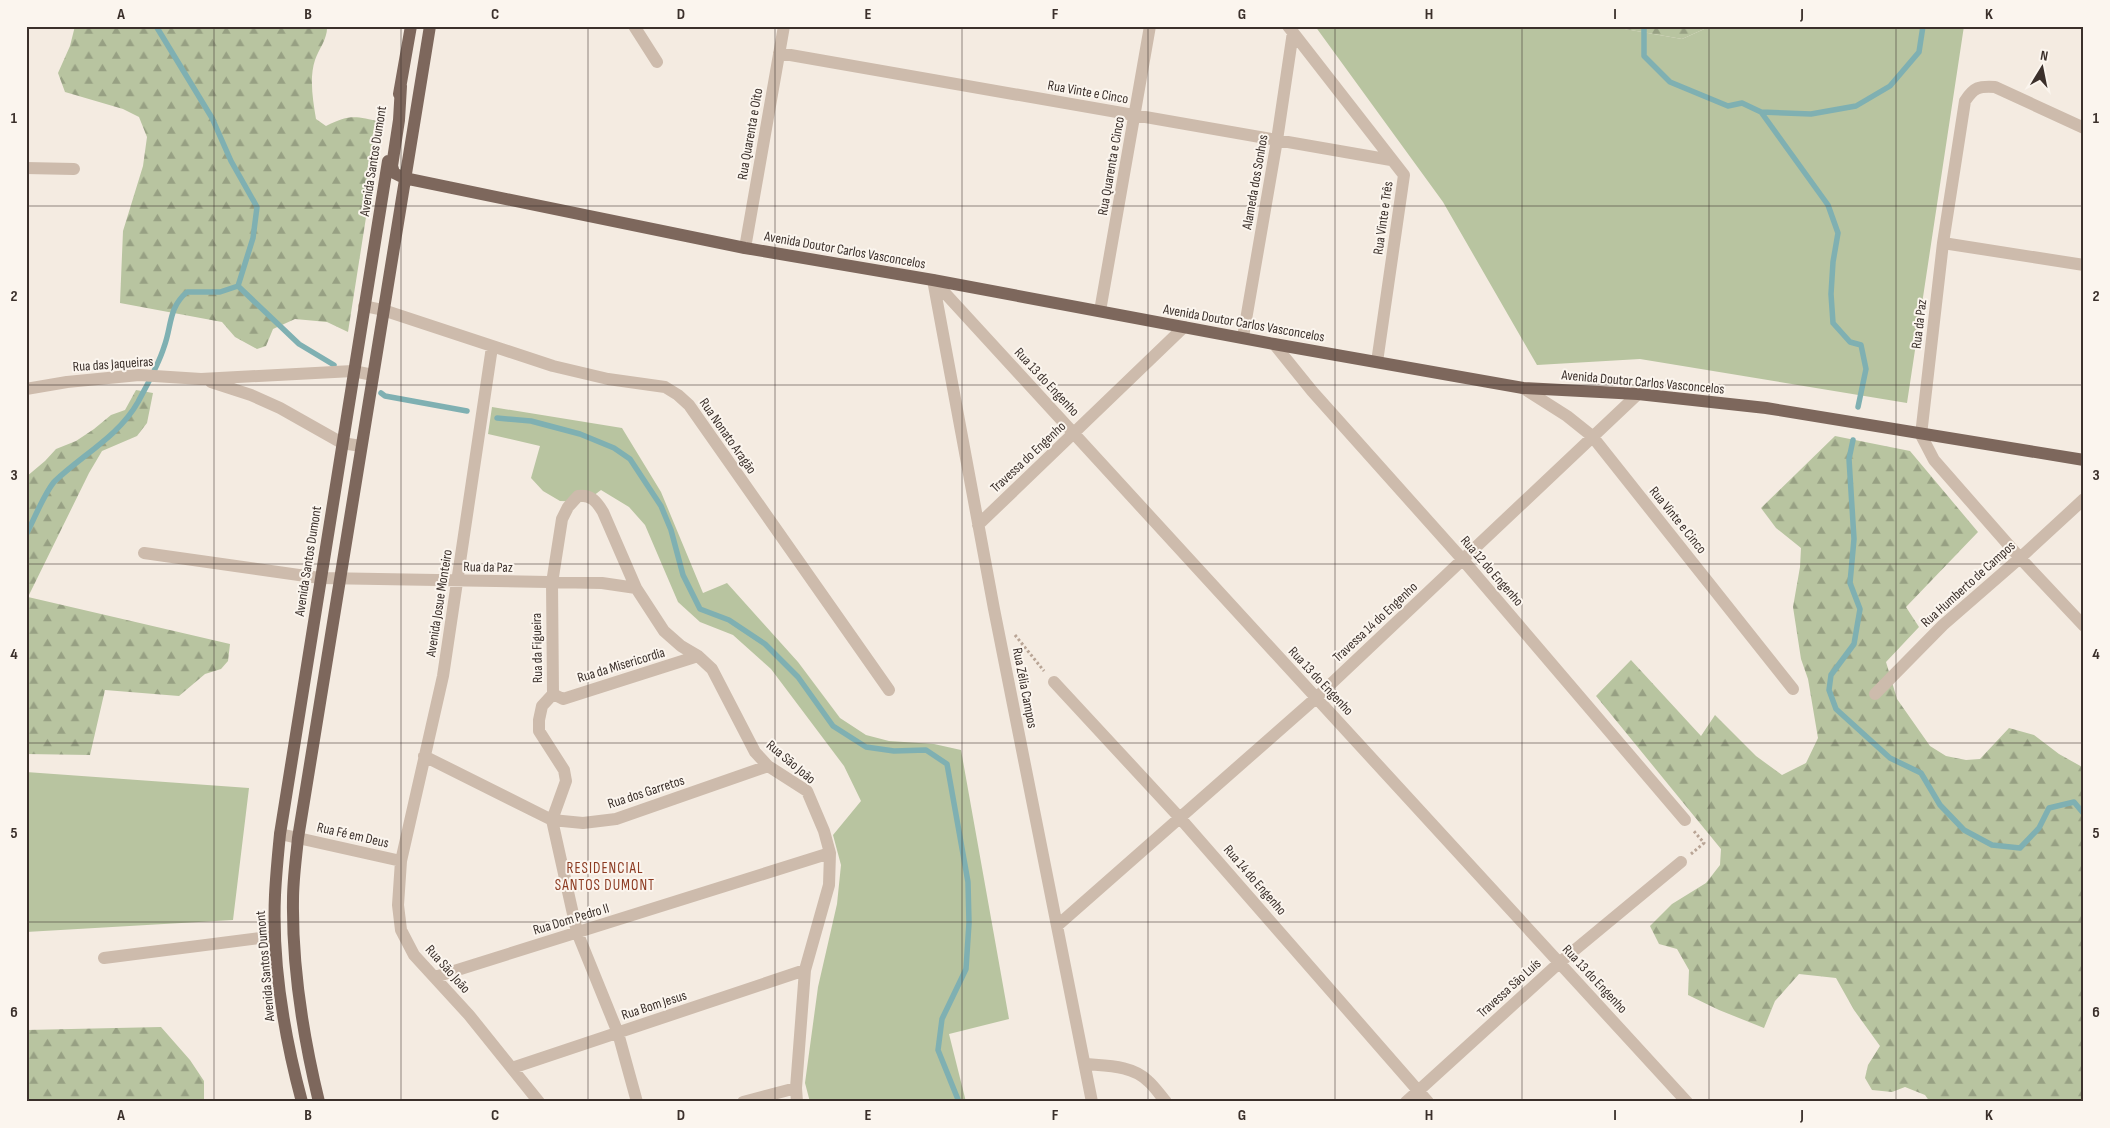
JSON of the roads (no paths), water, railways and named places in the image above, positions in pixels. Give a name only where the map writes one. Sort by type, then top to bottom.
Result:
[{"type":"main road","name":"Avenida Santos Dumont","points":[[302,1102],[282,1013],[275,936],[275,895],[280,834],[353,371],[411,26]]},
{"type":"main road","points":[[319,1102],[310,1066],[302,1014],[294,936],[293,898],[298,838],[430,26]]},
{"type":"main road","points":[[401,86],[399,120],[392,166],[394,173],[404,178]]},
{"type":"main road","name":"Avenida Doutor Carlos Vasconcelos","points":[[404,178],[745,248],[933,280],[1274,344],[1523,388],[1638,394],[1766,408],[1921,435],[2084,460]]},
{"type":"street","points":[[634,26],[657,62]]},
{"type":"street","name":"Rua Quarenta e Oito","points":[[745,248],[784,26]]},
{"type":"street","name":"Rua Quarenta e Cinco","points":[[1100,311],[1150,26]]},
{"type":"street","name":"Alameda dos Sonhos","points":[[1243,337],[1277,140],[1290,29]]},
{"type":"street","name":"Rua Vinte e Três","points":[[1290,29],[1404,175],[1377,362]]},
{"type":"street","name":"Rua Vinte e Cinco","points":[[779,53],[1391,160]]},
{"type":"street","name":"Rua da Paz","points":[[1921,435],[1943,243],[1965,101],[1971,92],[1981,86],[1995,87],[2084,128]]},
{"type":"street","points":[[26,168],[74,169]]},
{"type":"street","points":[[1943,243],[2084,265]]},
{"type":"street","name":"Rua 13 do Engenho","points":[[933,280],[1686,1102]]},
{"type":"street","name":"Rua Zélia Campos","points":[[933,280],[1024,766],[1058,925],[1092,1102]]},
{"type":"street","name":"Rua Nonato Aragão","points":[[364,306],[383,310],[553,366],[608,379],[665,387],[678,394],[689,405],[889,690]]},
{"type":"street","name":"Travessa do Engenho","points":[[978,525],[1184,327]]},
{"type":"street","name":"Rua 12 do Engenho","points":[[1274,344],[1312,391],[1463,560],[1685,820]]},
{"type":"street","name":"Avenida Josue Monteiro","points":[[401,861],[443,676],[492,347]]},
{"type":"street","name":"Rua das Jaqueiras","points":[[26,389],[75,381],[139,375],[201,378],[353,371],[373,375]]},
{"type":"street","name":"Rua das Jaqueiras","points":[[201,378],[251,395],[280,408],[342,443],[361,446]]},
{"type":"street","name":"Rua Vinte e Cinco","points":[[1523,388],[1567,416],[1592,436],[1793,689]]},
{"type":"street","name":"Travessa 14 do Engenho","points":[[1058,925],[1316,698],[1638,394]]},
{"type":"street","points":[[1921,435],[1934,460],[2020,558],[2084,626]]},
{"type":"street","name":"Rua da Figueira","points":[[552,820],[566,781],[564,770],[539,731],[539,720],[542,706],[553,694],[552,583],[562,519],[568,507],[581,496]]},
{"type":"street","name":"Rua São João","points":[[581,496],[596,500],[636,588],[664,631],[681,646],[698,656],[712,669],[755,752],[768,766],[807,791],[824,830],[830,853],[829,885],[805,970],[796,1088],[797,1102]]},
{"type":"street","name":"Rua Humberto de Campos","points":[[1875,694],[1942,625],[2020,558],[2084,499]]},
{"type":"street","name":"Rua da Paz","points":[[144,553],[339,580],[602,583],[629,585],[636,588]]},
{"type":"street","name":"Rua da Misericordia","points":[[553,694],[563,699],[698,656]]},
{"type":"street","name":"Rua 14 do Engenho","points":[[1054,682],[1180,818],[1428,1102]]},
{"type":"street","name":"Rua dos Garretos","points":[[424,756],[552,820],[583,823],[616,819],[768,766]]},
{"type":"street","points":[[552,820],[577,932],[618,1033],[638,1102]]},
{"type":"street","name":"Rua Fé em Deus","points":[[280,834],[401,861]]},
{"type":"street","name":"Rua Dom Pedro II","points":[[435,977],[830,853]]},
{"type":"street","name":"Rua São João","points":[[401,861],[398,905],[401,930],[414,956],[469,1015],[539,1102]]},
{"type":"street","name":"Travessa São Luís","points":[[1406,1102],[1559,963],[1681,862]]},
{"type":"street","points":[[104,958],[275,936]]},
{"type":"street","name":"Rua Bom Jesus","points":[[512,1068],[805,970]]},
{"type":"street","points":[[1085,1064],[1121,1068],[1136,1073],[1148,1080],[1166,1102]]},
{"type":"street","points":[[743,1102],[796,1088]]},
{"type":"waterway","points":[[26,535],[43,499],[55,481],[111,435],[138,402],[159,361],[167,339],[173,311],[181,298],[187,292],[220,292],[238,286],[253,238],[257,207],[231,161],[212,118],[156,26]]},
{"type":"waterway","points":[[1644,26],[1644,56],[1670,82],[1728,106],[1742,103],[1761,112],[1828,205],[1838,233],[1833,262],[1831,294],[1833,323],[1850,342],[1861,345],[1866,369],[1858,407]]},
{"type":"waterway","points":[[1761,112],[1811,114],[1856,106],[1890,86],[1919,52],[1923,26]]},
{"type":"waterway","points":[[238,286],[299,344],[334,365]]},
{"type":"waterway","points":[[381,393],[385,396],[467,411]]},
{"type":"waterway","points":[[497,418],[531,421],[580,434],[614,448],[630,459],[661,506],[671,530],[683,575],[700,609],[729,620],[765,644],[798,677],[833,726],[866,747],[894,751],[926,750],[947,764],[968,882],[969,923],[966,969],[942,1019],[938,1050],[959,1102]]},
{"type":"waterway","points":[[1853,440],[1849,459],[1854,539],[1850,583],[1860,609],[1854,644],[1831,675],[1829,690],[1836,709],[1890,758],[1921,773],[1940,805],[1964,830],[1992,845],[2020,848],[2039,828],[2049,808],[2074,802],[2084,814]]},
{"type":"district","name":"RESIDENCIAL SANTOS DUMONT","points":[[605,876]]}]
